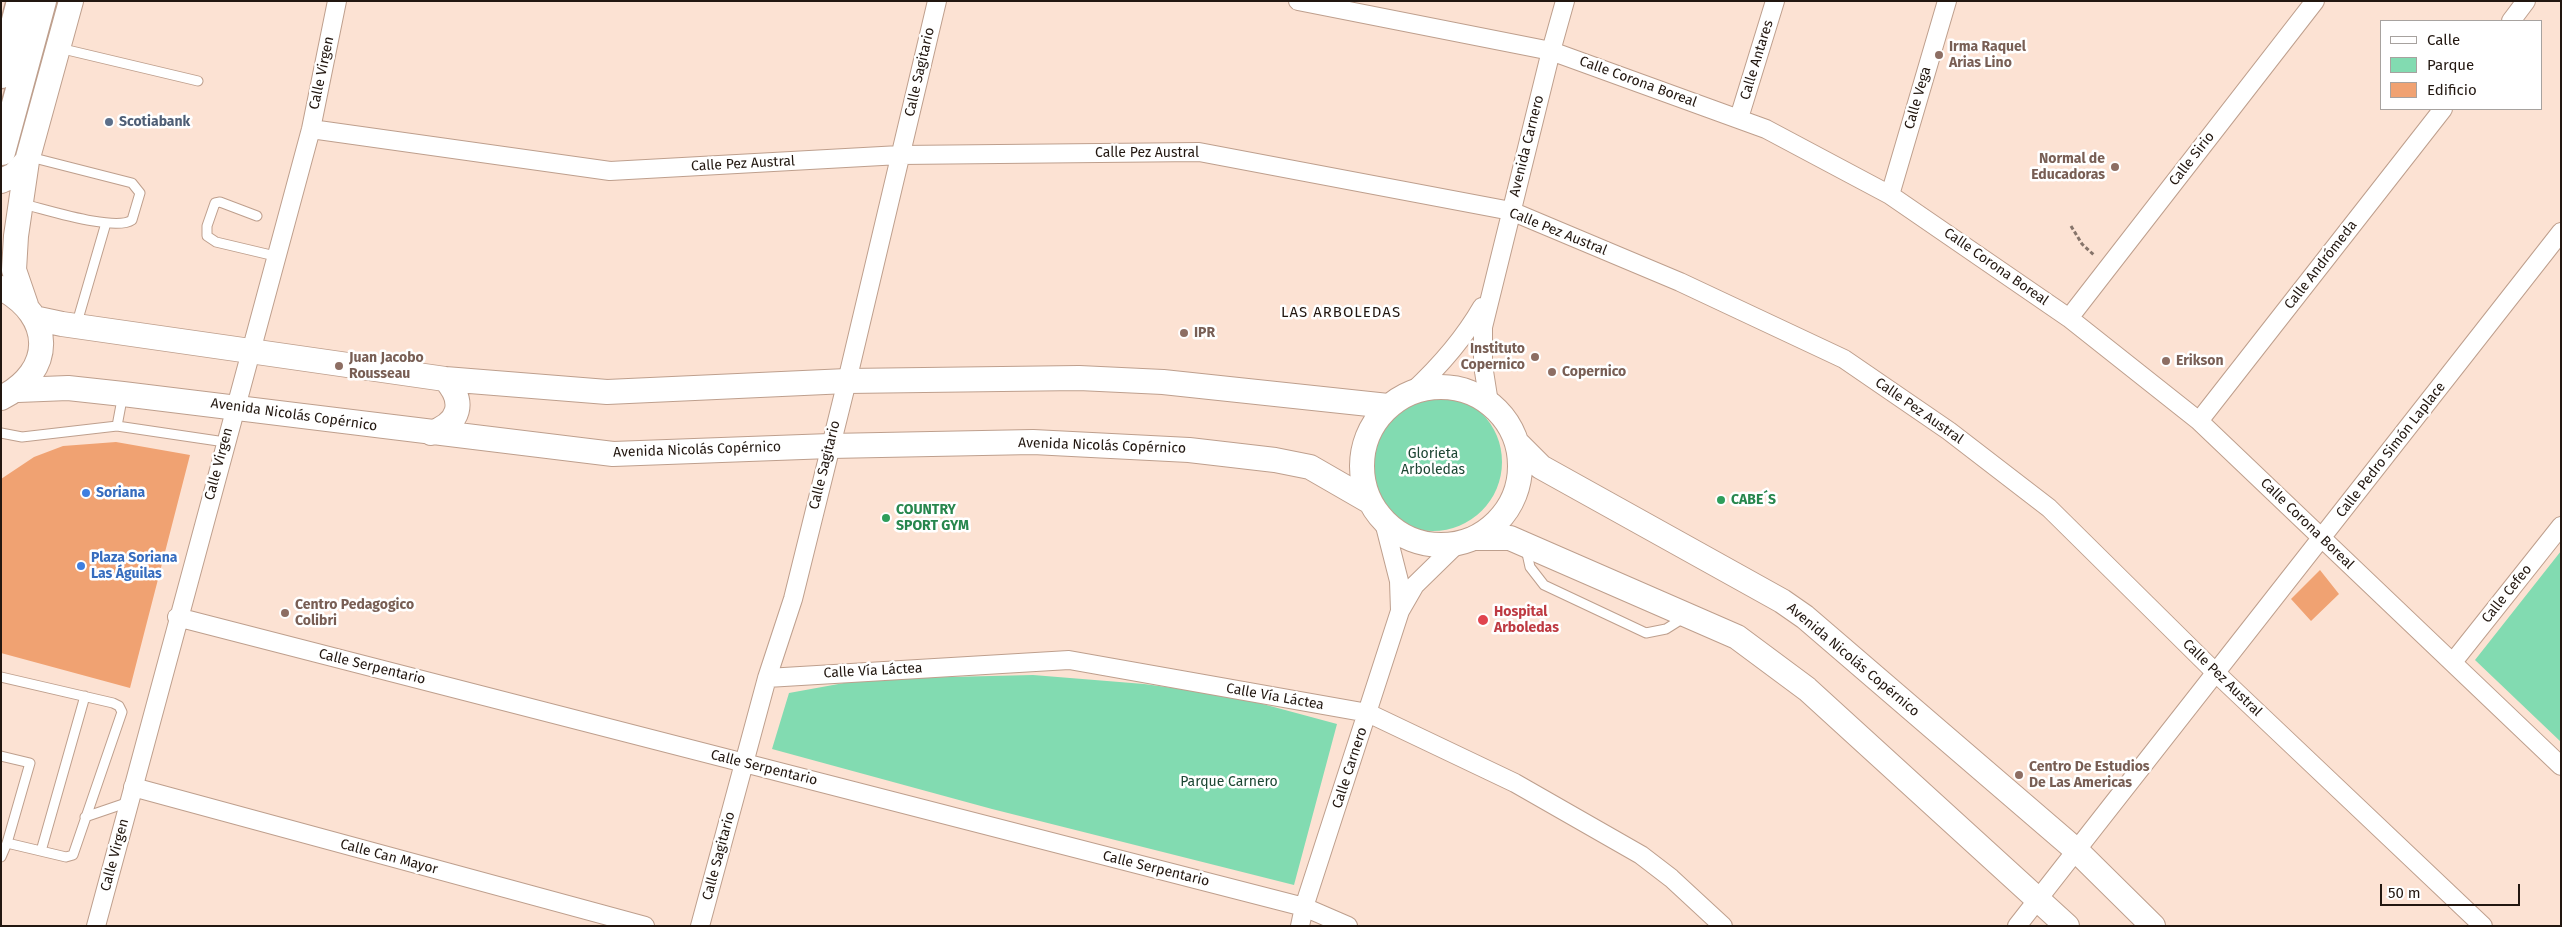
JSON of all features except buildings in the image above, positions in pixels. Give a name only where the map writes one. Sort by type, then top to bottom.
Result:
[{"type":"main road","points":[[1,76],[20,1]]},
{"type":"main road","points":[[2,152],[43,1]]},
{"type":"main road","points":[[10,394],[38,366],[41,349],[41,336],[16,278],[14,261],[28,159],[71,1]]},
{"type":"main road","points":[[1,181],[14,175],[28,159]]},
{"type":"main road","points":[[1,288],[30,312],[76,326],[445,379],[607,392],[848,381],[1079,378],[1163,382],[1388,406]]},
{"type":"main road","points":[[431,433],[445,428],[454,418],[458,404],[455,389],[445,379]]},
{"type":"main road","points":[[1466,541],[1497,522],[1513,499],[1520,472],[1518,444],[1507,421],[1489,402],[1465,390],[1438,386],[1412,392],[1388,406],[1372,426],[1362,450],[1361,476],[1369,501],[1384,522],[1403,536],[1426,544],[1510,538],[1737,637],[1807,688],[2067,926]]},
{"type":"main road","name":"Avenida Nicolás Copérnico","points":[[10,394],[68,388],[235,406],[431,433],[613,454],[830,446],[1032,442],[1189,450],[1276,460],[1310,467],[1369,501]]},
{"type":"main road","name":"Avenida Nicolás Copérnico","points":[[1518,444],[1541,467],[1782,601],[1805,617],[2076,850],[2153,926]]},
{"type":"street","name":"Calle Virgen","points":[[96,926],[177,617],[311,129],[337,1]]},
{"type":"street","name":"Calle Sagitario","points":[[700,926],[767,678],[793,599],[830,446],[848,381],[937,1]]},
{"type":"street","name":"Calle Corona Boreal","points":[[1298,1],[1550,51],[1766,129],[1890,195],[2069,318],[2200,421],[2561,766]]},
{"type":"street","name":"Avenida Carnero","points":[[1489,402],[1483,364],[1483,327],[1550,51],[1565,1]]},
{"type":"street","name":"Calle Antares","points":[[1739,118],[1775,1]]},
{"type":"street","name":"Calle Vega","points":[[1890,195],[1947,1]]},
{"type":"street","name":"Calle Sirio","points":[[2069,318],[2315,1]]},
{"type":"street","points":[[2512,20],[2526,1]]},
{"type":"street","name":"Calle Andrómeda","points":[[2200,421],[2441,110]]},
{"type":"street","name":"Calle Pez Austral","points":[[311,129],[610,171],[900,155],[1199,152],[1511,211],[1680,282],[1844,359],[1949,431],[2048,508],[2215,672],[2483,926]]},
{"type":"street","name":"Calle Pedro Simón Laplace","points":[[2017,926],[2561,232]]},
{"type":"street","name":"Avenida Carnero","points":[[1412,392],[1443,363],[1470,329],[1491,291]]},
{"type":"street","name":"Calle Carnero","points":[[1384,522],[1399,581],[1400,610]]},
{"type":"street","name":"Calle Cefeo","points":[[2452,662],[2561,526]]},
{"type":"street","name":"Calle Carnero","points":[[1300,926],[1304,907],[1400,610],[1415,585],[1466,541]]},
{"type":"street","name":"Calle Serpentario","points":[[177,617],[1304,907],[1348,926]]},
{"type":"street","name":"Calle Vía Láctea","points":[[767,678],[1069,660],[1368,713],[1515,783],[1641,856],[1671,878],[1723,926]]},
{"type":"street","name":"Calle Can Mayor","points":[[131,795],[645,926]]},
{"type":"lane","points":[[59,47],[198,81]]},
{"type":"lane","points":[[21,204],[106,223],[122,224],[132,220],[140,194],[135,185],[28,159]]},
{"type":"lane","points":[[257,216],[220,202],[215,203],[207,226],[207,236],[216,242],[276,256]]},
{"type":"lane","points":[[76,326],[106,223]]},
{"type":"lane","points":[[117,426],[123,394]]},
{"type":"lane","points":[[1,432],[22,437],[117,426],[225,442]]},
{"type":"lane","points":[[1525,544],[1530,567],[1544,585],[1646,633],[1666,629],[1687,616]]},
{"type":"lane","points":[[1,677],[113,703],[119,706],[122,712],[71,856],[7,843]]},
{"type":"lane","points":[[41,851],[85,696]]},
{"type":"lane","points":[[1,756],[30,764],[7,843],[1,857]]},
{"type":"lane","points":[[85,817],[131,795]]},
{"type":"path","points":[[2071,226],[2082,244],[2094,255],[2112,262]]},
{"type":"green space","name":"Glorieta Arboledas","points":[[1433,393],[1447,394],[1460,398],[1472,404],[1482,413],[1491,423],[1497,435],[1501,448],[1501,476],[1497,489],[1491,501],[1482,511],[1472,520],[1460,526],[1447,530],[1433,531],[1419,530],[1406,526],[1394,520],[1384,511],[1375,501],[1369,489],[1365,476],[1364,462],[1365,448],[1369,435],[1375,423],[1384,413],[1394,404],[1406,398],[1419,394]]},
{"type":"green space","points":[[2561,551],[2561,742],[2475,660]]},
{"type":"green space","name":"Parque Carnero","points":[[1033,675],[1144,684],[1233,696],[1337,724],[1294,885],[992,809],[772,749],[789,693],[866,679]]},
{"type":"place","name":"Irma Raquel Arias Lino","points":[[1939,55]]},
{"type":"place","name":"Scotiabank","points":[[109,122]]},
{"type":"place","name":"Normal de Educadoras","points":[[2115,167]]},
{"type":"place","name":"IPR","points":[[1184,333]]},
{"type":"place","name":"Instituto Copernico","points":[[1535,357]]},
{"type":"place","name":"Erikson","points":[[2166,361]]},
{"type":"place","name":"Juan Jacobo Rousseau","points":[[339,366]]},
{"type":"place","name":"Copernico","points":[[1552,372]]},
{"type":"place","name":"Soriana","points":[[86,493]]},
{"type":"place","name":"CABE´S","points":[[1721,500]]},
{"type":"place","name":"COUNTRY SPORT GYM","points":[[886,518]]},
{"type":"place","name":"Plaza Soriana Las Águilas","points":[[81,566]]},
{"type":"place","name":"Centro Pedagogico Colibri","points":[[285,613]]},
{"type":"place","name":"Hospital Arboledas","points":[[1483,620]]},
{"type":"place","name":"Centro De Estudios De Las Americas","points":[[2019,775]]},
{"type":"district","name":"LAS ARBOLEDAS","points":[[1341,313]]}]
